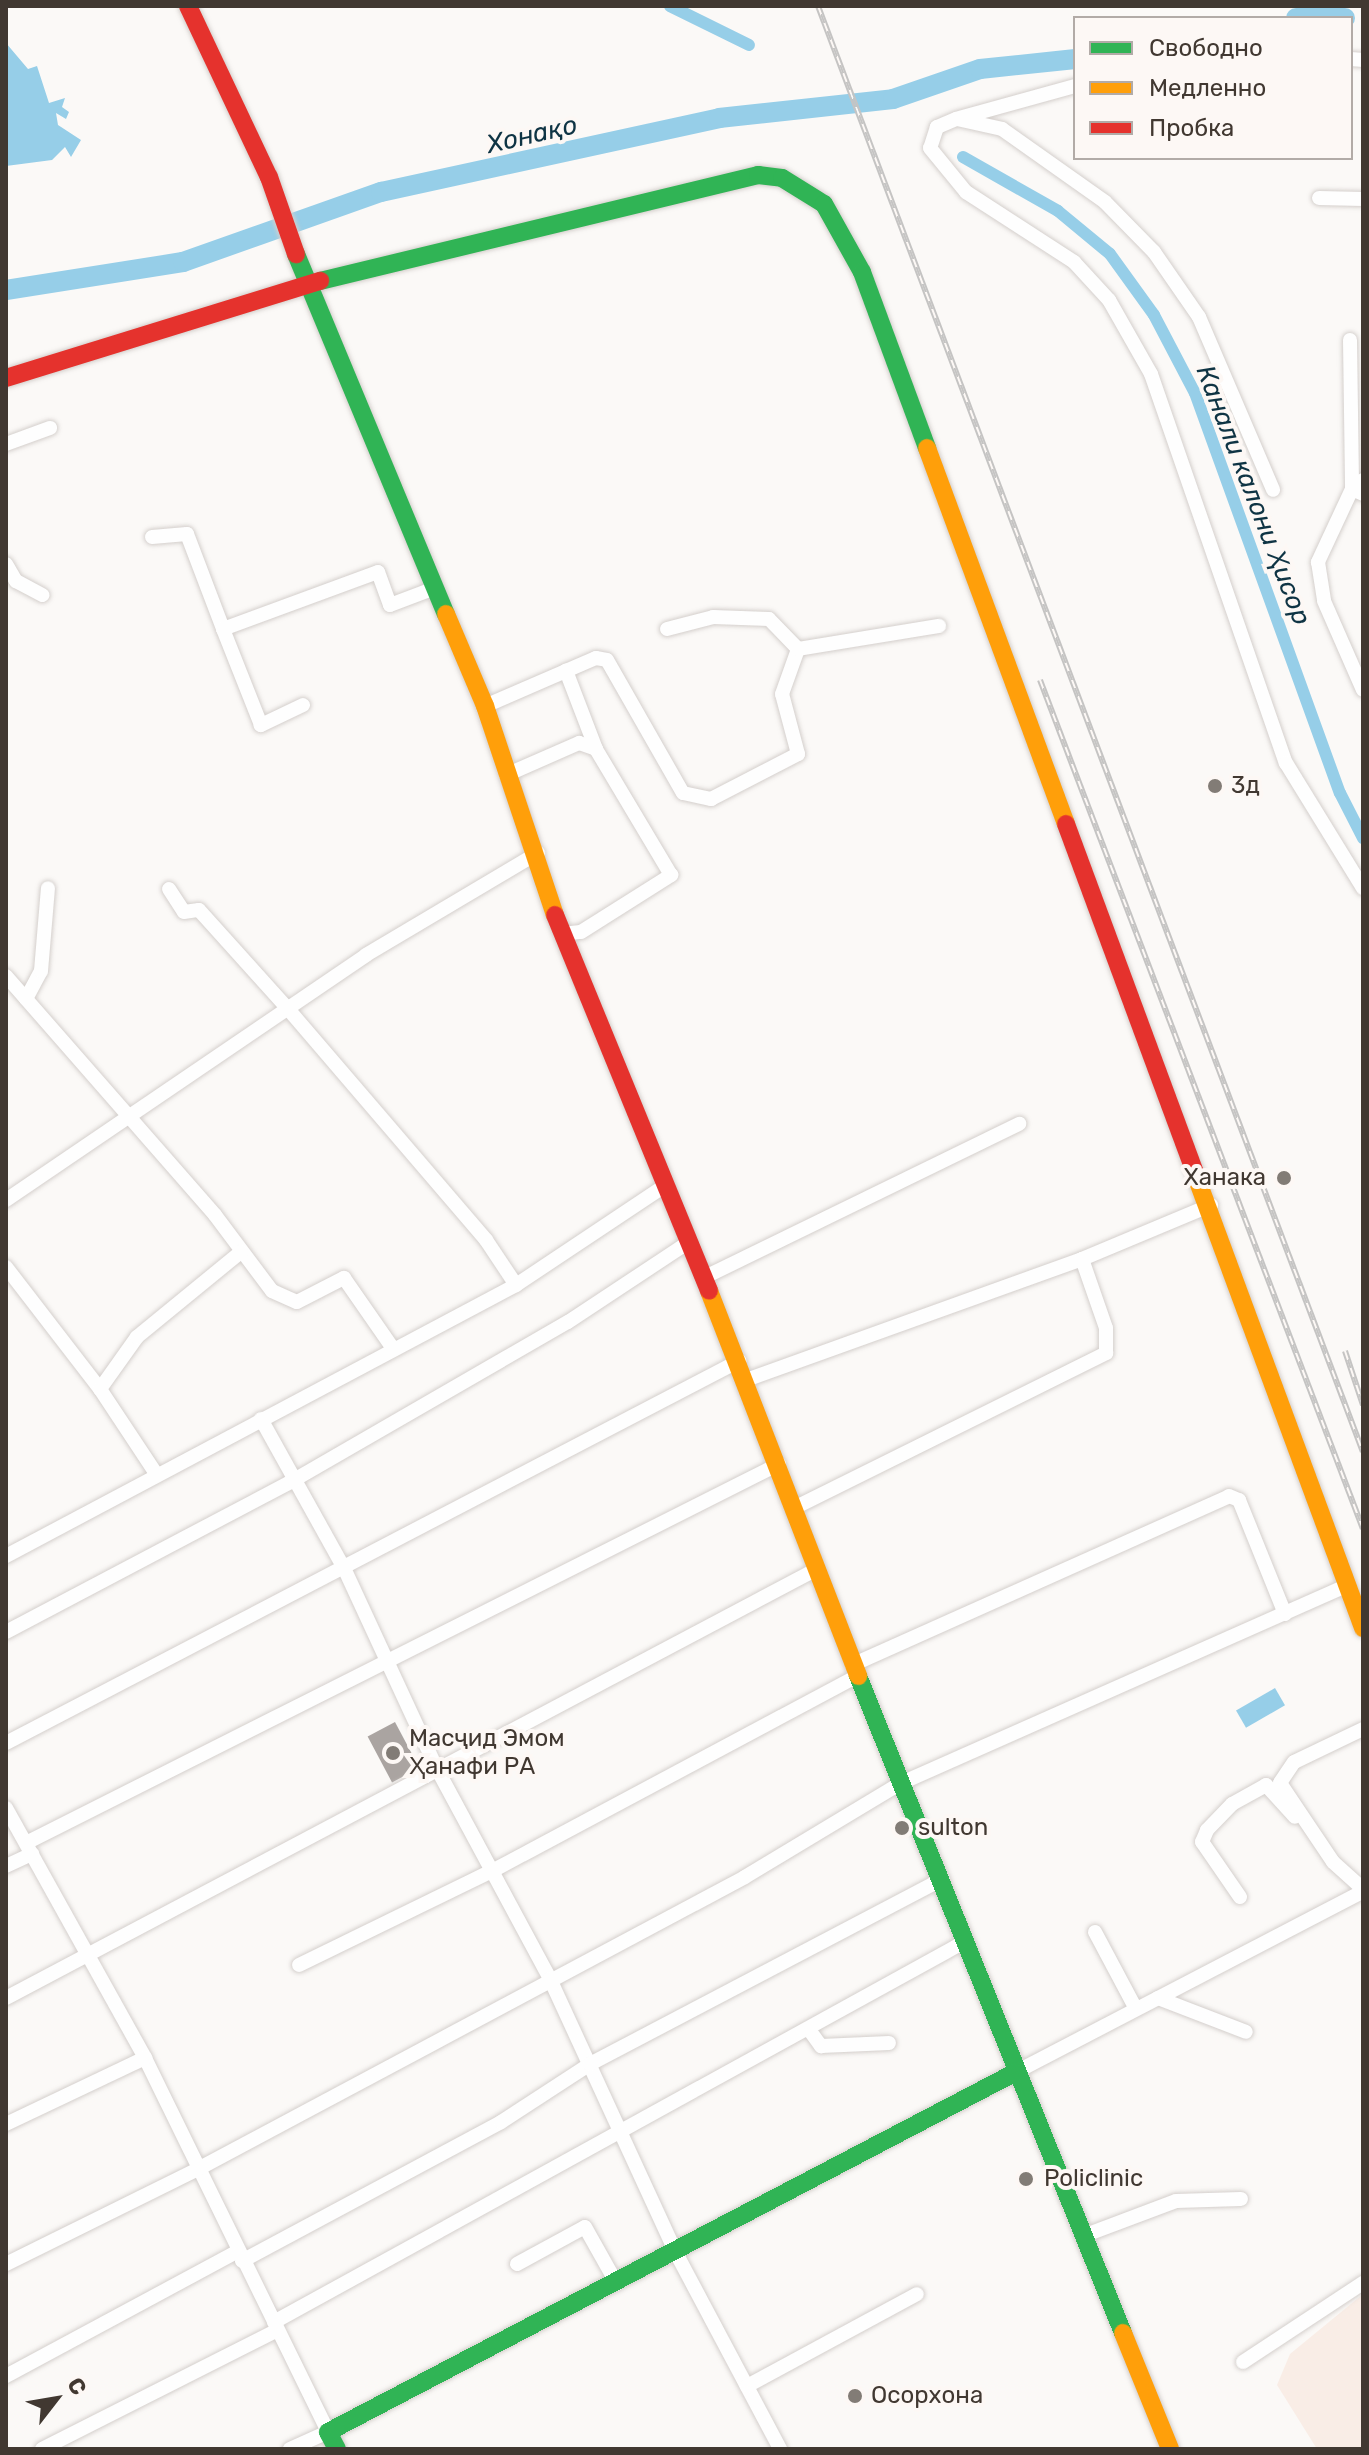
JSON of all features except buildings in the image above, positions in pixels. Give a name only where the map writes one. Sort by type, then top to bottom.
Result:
[{"type":"street","points":[[188,6],[269,177],[307,284],[485,706],[506,775],[538,853],[561,934],[739,1361],[854,1671],[899,1784],[942,1879],[1016,2072],[1170,2449]]},
{"type":"street","points":[[1073,87],[937,127],[930,148],[966,192],[1074,262],[1109,300],[1151,374],[1286,763],[1363,888]]},
{"type":"street","points":[[956,119],[1002,129],[1105,202],[1154,252],[1199,317],[1273,490]]},
{"type":"street","points":[[6,378],[307,284],[758,175],[782,178],[824,204],[862,272],[1211,1205],[1344,1587],[1363,1628]]},
{"type":"street","points":[[1319,198],[1363,199]]},
{"type":"street","points":[[1350,340],[1359,488],[1318,562],[1324,601],[1363,690]]},
{"type":"street","points":[[6,444],[50,428]]},
{"type":"street","points":[[152,537],[187,534],[261,725],[303,705]]},
{"type":"street","points":[[6,564],[16,581],[42,595]]},
{"type":"street","points":[[223,629],[378,572],[390,605],[435,588]]},
{"type":"street","points":[[667,629],[713,617],[769,619],[798,649]]},
{"type":"street","points":[[798,649],[881,640],[939,626]]},
{"type":"street","points":[[485,706],[566,671],[607,660],[683,793],[711,799],[798,754],[782,694],[798,649]]},
{"type":"street","points":[[561,934],[581,932],[671,875],[596,749],[566,671]]},
{"type":"street","points":[[506,775],[579,743],[596,749]]},
{"type":"street","points":[[6,1200],[366,955],[538,853]]},
{"type":"street","points":[[26,999],[41,971],[48,888]]},
{"type":"street","points":[[169,889],[184,912],[199,910],[289,1010],[486,1240],[516,1285]]},
{"type":"street","points":[[6,976],[272,1291],[291,1302],[344,1278],[392,1347]]},
{"type":"street","points":[[703,1278],[1019,1124]]},
{"type":"street","points":[[6,1556],[392,1347],[516,1285],[666,1185]]},
{"type":"street","points":[[746,1380],[1082,1259],[1211,1205]]},
{"type":"street","points":[[6,1632],[294,1480],[568,1322],[689,1242]]},
{"type":"street","points":[[100,1389],[119,1355],[146,1328],[241,1252]]},
{"type":"street","points":[[792,1509],[1106,1353],[1106,1328],[1082,1259]]},
{"type":"street","points":[[6,1267],[100,1389],[157,1475]]},
{"type":"street","points":[[6,1743],[739,1361]]},
{"type":"street","points":[[261,1419],[344,1568],[388,1657],[436,1767],[550,1979],[676,2253],[780,2449]]},
{"type":"street","points":[[6,1866],[29,1849],[388,1657],[779,1464]]},
{"type":"street","points":[[299,1965],[494,1870],[854,1671],[1229,1496],[1239,1500],[1285,1614]]},
{"type":"street","points":[[6,1998],[436,1767],[815,1570]]},
{"type":"street","points":[[6,2264],[198,2169],[745,1877],[899,1784],[1344,1587]]},
{"type":"street","points":[[290,2449],[617,2284],[1363,1890],[1333,1862],[1280,1783],[1294,1762],[1363,1729]]},
{"type":"street","points":[[1240,1897],[1202,1842],[1207,1830],[1232,1804],[1266,1785],[1292,1816],[1304,1818]]},
{"type":"street","points":[[6,1808],[145,2058],[337,2449]]},
{"type":"street","points":[[6,2376],[501,2122],[590,2064],[942,1879]]},
{"type":"street","points":[[1095,1932],[1136,2009]]},
{"type":"street","points":[[42,2449],[276,2326],[810,2031],[966,1941]]},
{"type":"street","points":[[1158,1998],[1246,2032]]},
{"type":"street","points":[[810,2031],[821,2046],[889,2043]]},
{"type":"street","points":[[6,2124],[145,2058]]},
{"type":"street","points":[[1083,2236],[1176,2201],[1241,2199]]},
{"type":"street","points":[[517,2264],[585,2227],[617,2284]]},
{"type":"street","points":[[1243,2362],[1363,2283]]},
{"type":"street","points":[[747,2386],[917,2294]]},
{"type":"shaded area","points":[[1363,2294],[1363,2449],[1317,2449],[1277,2385],[1290,2354]]},
{"type":"water","points":[[6,43],[28,69],[37,66],[49,103],[65,98],[62,107],[69,112],[66,119],[56,113],[58,125],[81,140],[71,157],[65,147],[52,160],[6,166]]},
{"type":"water","points":[[1275,1688],[1285,1705],[1246,1728],[1236,1710]]},
{"type":"waterway","name":"Канали калони Ҳисор","points":[[670,6],[749,45]]},
{"type":"waterway","name":"Хонақо","points":[[6,290],[183,262],[381,192],[719,118],[893,99],[980,69],[1073,59]]},
{"type":"waterway","name":"Канали калони Ҳисор","points":[[963,157],[1058,211],[1110,254],[1154,315],[1195,393],[1340,793],[1363,838]]},
{"type":"railway","points":[[818,6],[1363,1452]]},
{"type":"railway","points":[[1040,680],[1363,1529]]},
{"type":"railway","points":[[1345,1351],[1363,1405]]},
{"type":"traffic: fast","points":[[320,281],[758,175],[782,178],[824,204],[862,272],[927,448]]},
{"type":"traffic: fast","points":[[296,254],[446,614]]},
{"type":"traffic: fast","points":[[858,1676],[1123,2333]]},
{"type":"traffic: fast","points":[[337,2449],[328,2432],[1016,2072]]},
{"type":"traffic: slow","points":[[927,448],[1066,824]]},
{"type":"traffic: slow","points":[[446,614],[485,706],[555,915]]},
{"type":"traffic: slow","points":[[1197,1179],[1363,1628]]},
{"type":"traffic: slow","points":[[709,1291],[858,1676]]},
{"type":"traffic: slow","points":[[1123,2333],[1170,2449]]},
{"type":"traffic: jam","points":[[188,6],[269,177],[296,254]]},
{"type":"traffic: jam","points":[[6,378],[320,281]]},
{"type":"traffic: jam","points":[[1066,824],[1197,1179]]},
{"type":"traffic: jam","points":[[555,915],[709,1291]]},
{"type":"place","name":"3д","points":[[1215,786]]},
{"type":"place","name":"Ханака","points":[[1284,1178]]},
{"type":"place","name":"Масҷид Эмом Ҳанафи РА","points":[[393,1753]]},
{"type":"place","name":"sulton","points":[[902,1828]]},
{"type":"place","name":"Policlinic","points":[[1026,2179]]},
{"type":"place","name":"Осорхона","points":[[855,2396]]}]
